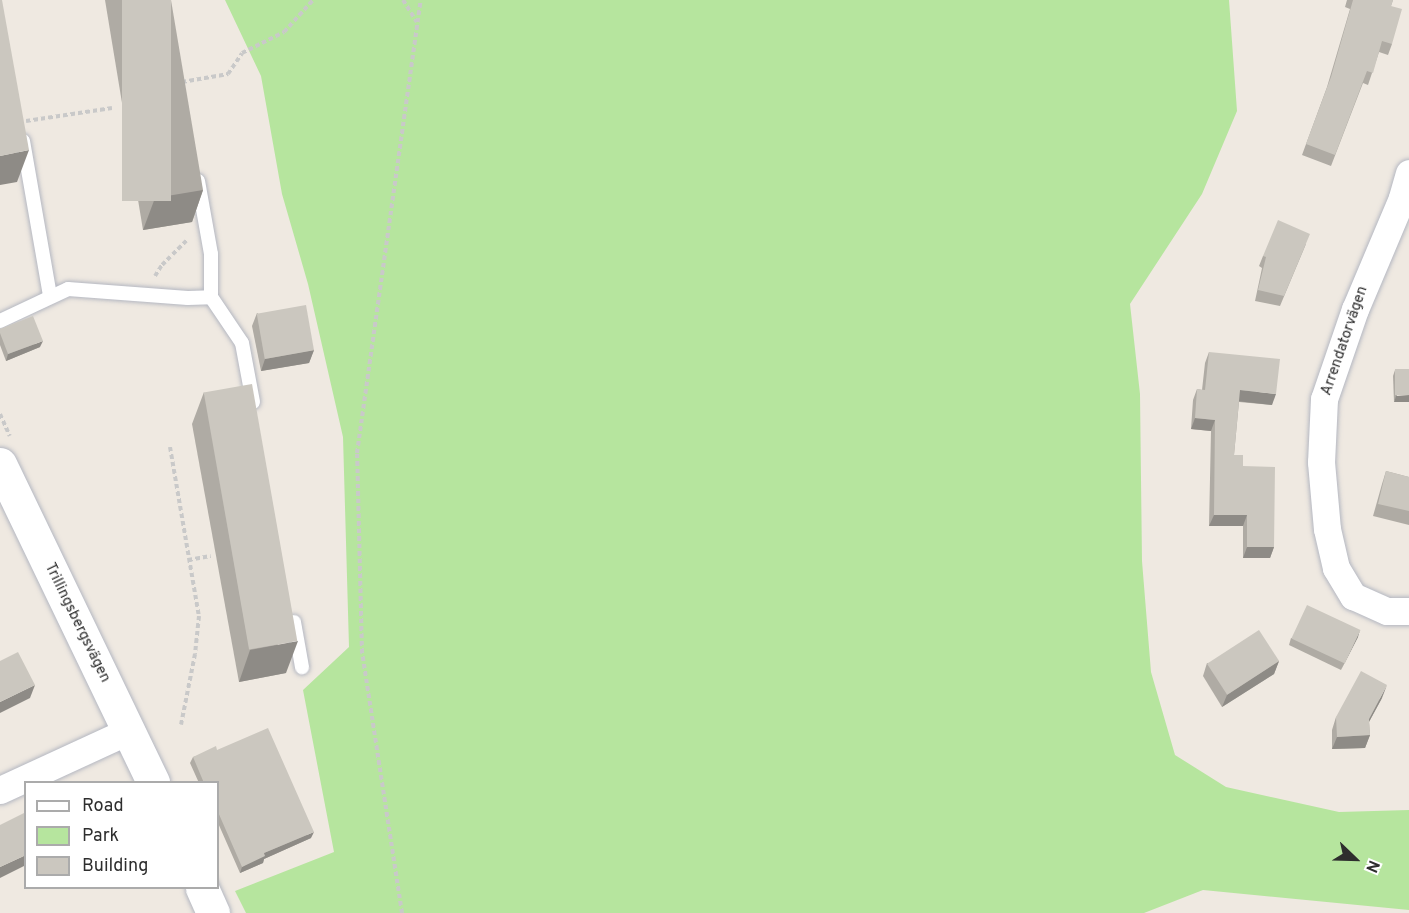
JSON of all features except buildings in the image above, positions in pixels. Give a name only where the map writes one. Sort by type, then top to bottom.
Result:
[{"type":"street","name":"Arrendatorvägen","points":[[1409,173],[1402,198],[1355,309],[1324,399],[1322,462],[1327,529],[1336,568],[1353,596],[1387,611],[1409,611]]},
{"type":"street","name":"Trillingsbergsvägen","points":[[0,464],[152,781]]},
{"type":"street","points":[[0,790],[128,730]]},
{"type":"street","points":[[202,889],[213,913]]},
{"type":"lane","points":[[20,122],[50,296]]},
{"type":"lane","points":[[196,172],[211,254],[211,297],[242,343],[257,421]]},
{"type":"lane","points":[[0,321],[68,289],[211,297]]},
{"type":"lane","points":[[292,608],[303,667]]},
{"type":"path","points":[[181,82],[228,74],[242,53],[284,32],[314,0]]},
{"type":"path","points":[[403,0],[417,23]]},
{"type":"path","points":[[402,913],[362,653],[357,453],[421,0]]},
{"type":"path","points":[[20,122],[112,108]]},
{"type":"path","points":[[144,294],[162,264],[205,222]]},
{"type":"path","points":[[170,447],[199,616],[195,654],[181,725]]},
{"type":"path","points":[[188,561],[211,556]]},
{"type":"green space","points":[[225,0],[1229,0],[1237,111],[1202,194],[1130,304],[1140,394],[1142,561],[1151,672],[1175,755],[1226,787],[1339,812],[1409,810],[1409,910],[1203,890],[1144,913],[246,913],[235,891],[334,852],[303,690],[349,647],[343,437],[308,284],[282,194],[261,76]]}]
